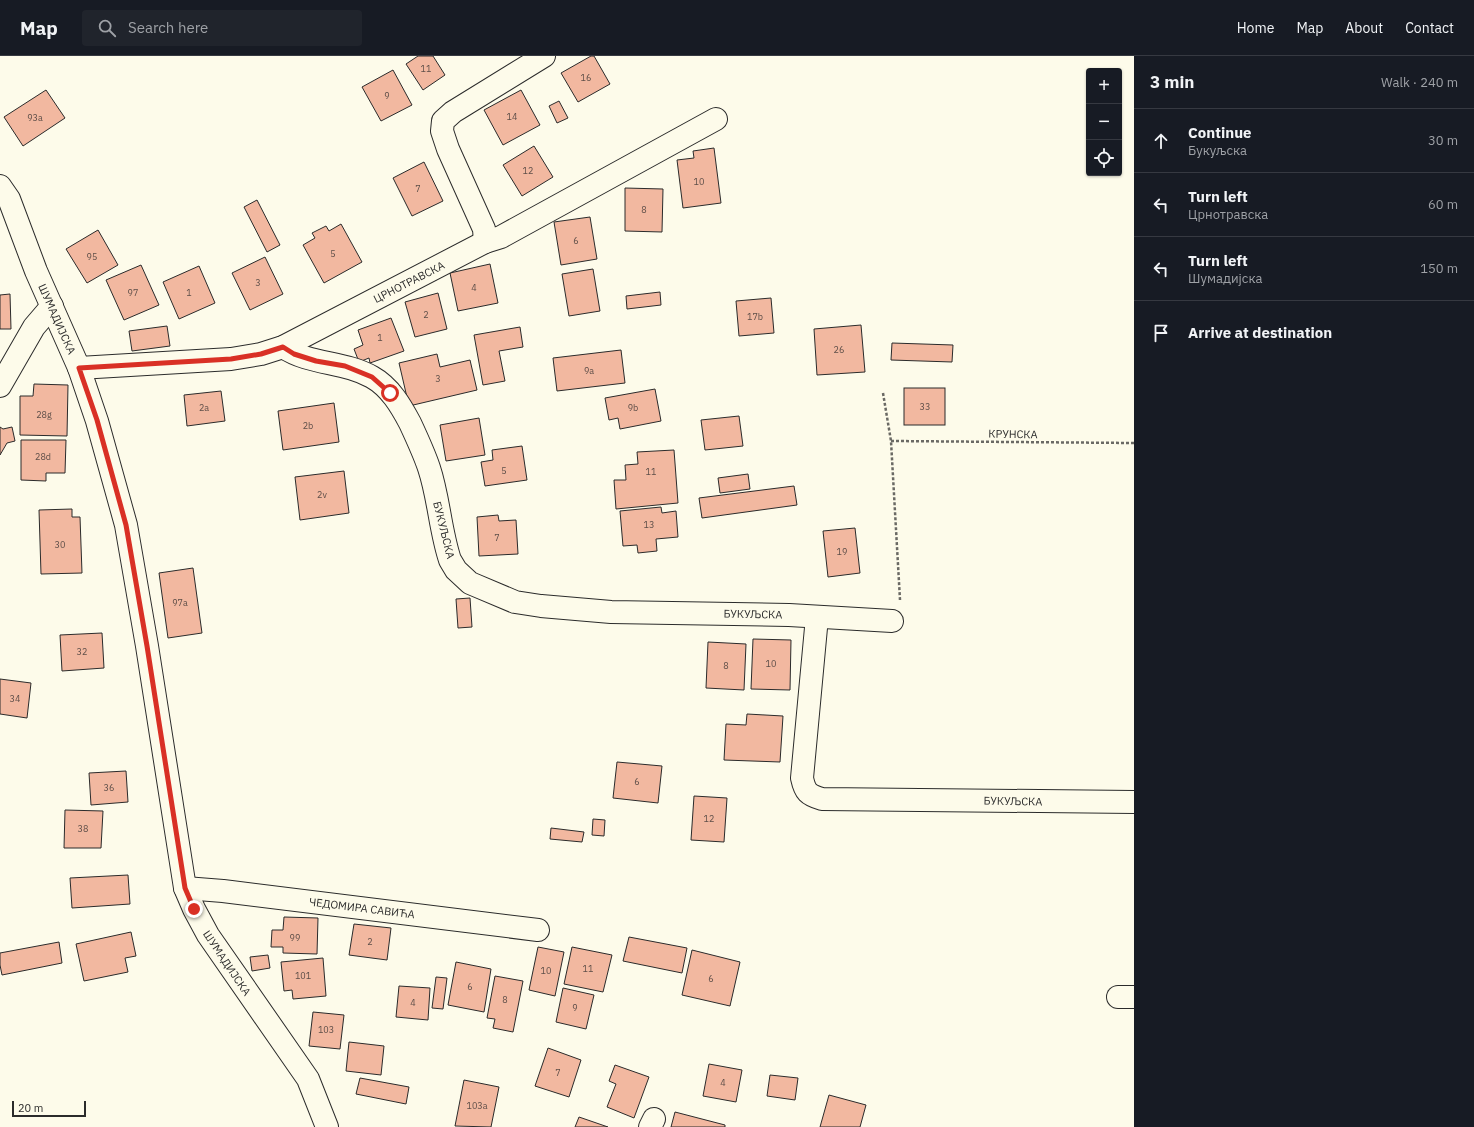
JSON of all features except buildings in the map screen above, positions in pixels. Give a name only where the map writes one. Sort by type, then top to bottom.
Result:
[{"type":"street","points":[[485,242],[484,228],[448,148],[442,131],[443,121],[453,112],[544,56]]},
{"type":"street","name":"ЦРНОТРАВСКА","points":[[79,368],[231,359],[261,354],[283,347],[485,242],[501,238],[716,119]]},
{"type":"street","name":"ШУМАДИЈСКА","points":[[0,186],[9,199],[36,271],[79,368],[97,420],[126,525],[147,646],[185,888],[208,935],[308,1079],[327,1127]]},
{"type":"street","points":[[0,386],[34,327],[52,306]]},
{"type":"street","name":"БУКУЉСКА","points":[[283,347],[294,354],[316,361],[345,366],[372,377],[396,399],[417,437],[429,468],[450,560],[456,570],[470,583],[515,602],[541,606],[612,612],[744,614],[892,621]]},
{"type":"street","name":"БУКУЉСКА","points":[[817,617],[802,778],[804,788],[811,796],[822,799],[1134,802]]},
{"type":"street","name":"ЧЕДОМИРА САВИЋА","points":[[185,888],[223,891],[538,930]]},
{"type":"path","points":[[884,393],[891,441],[901,603],[898,612],[892,621]]},
{"type":"path","name":"КРУНСКА","points":[[891,441],[1134,443]]},
{"type":"route","points":[[194,909],[185,888],[147,646],[126,525],[97,420],[79,368],[231,359],[261,354],[283,347],[294,354],[316,361],[345,366],[372,377],[390,393]]}]
